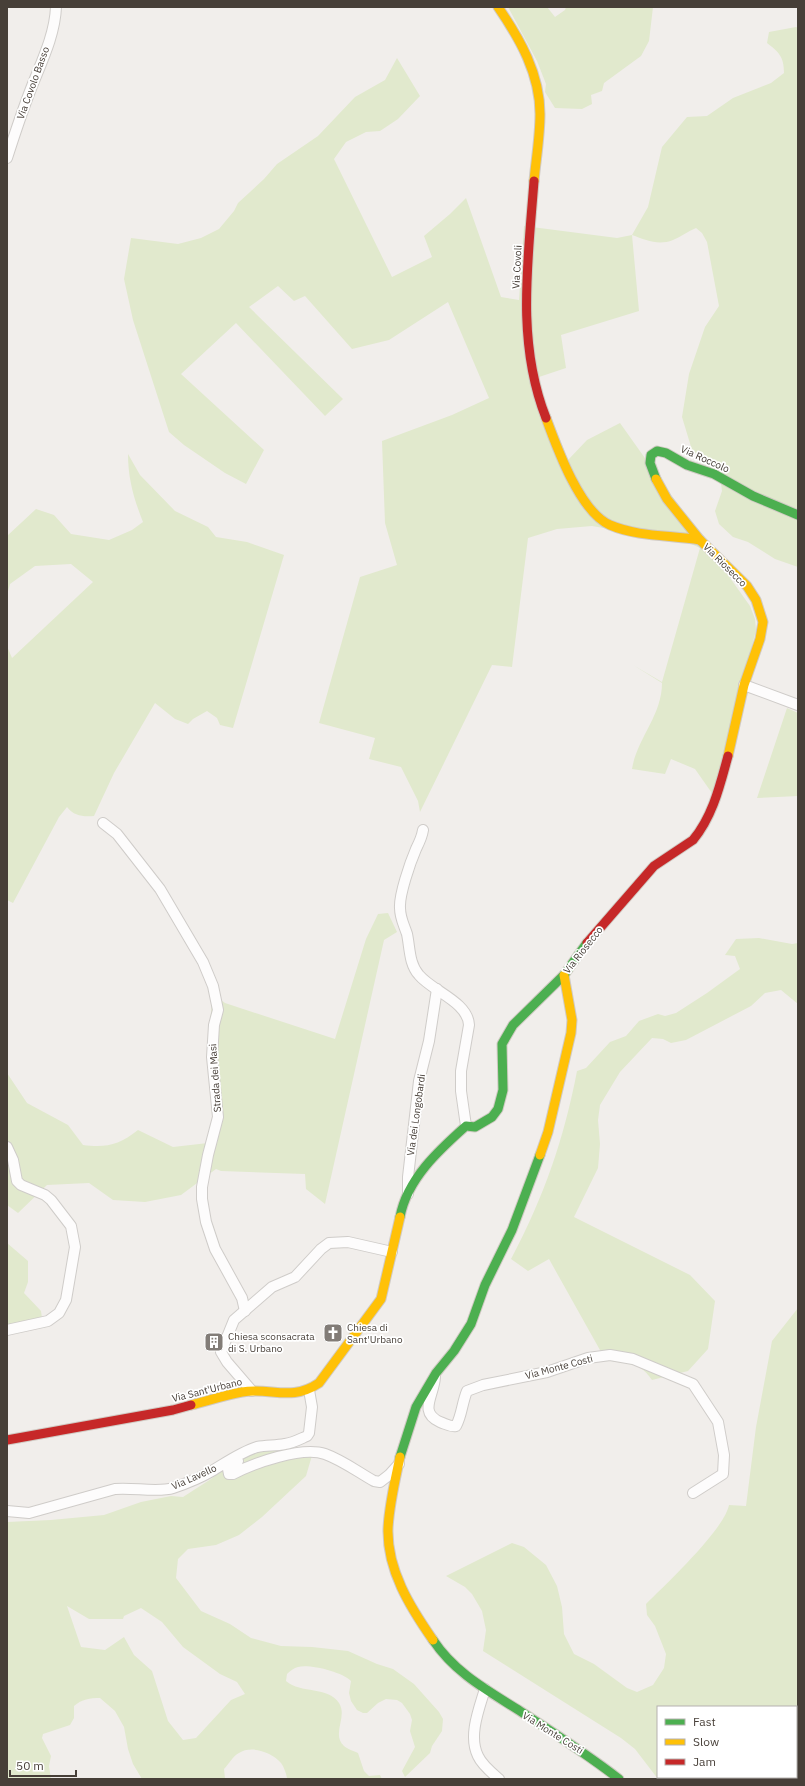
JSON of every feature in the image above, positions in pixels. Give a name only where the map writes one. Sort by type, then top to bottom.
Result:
[{"type":"street","name":"Via Covolo Basso","points":[[7,158],[23,108],[51,33],[56,17],[56,7]]},
{"type":"street","name":"Via Covoli","points":[[498,7],[522,46],[533,72],[539,93],[540,110],[529,244],[526,310],[527,337],[531,369],[542,412],[569,473],[588,505],[602,521]]},
{"type":"street","name":"Via Roccolo","points":[[700,540],[667,499],[660,487],[649,459],[657,451],[666,453],[687,465],[714,474],[753,496],[798,515]]},
{"type":"street","name":"Via Riosecco","points":[[408,1194],[420,1174],[437,1152],[466,1126],[475,1127],[496,1114],[501,1101],[502,1090],[502,1044],[512,1025],[564,975],[590,939],[649,871],[698,834],[717,798],[732,743],[744,685],[760,639],[763,622],[760,611],[748,586],[700,540],[628,530],[602,521]]},
{"type":"street","points":[[744,685],[798,705]]},
{"type":"street","name":"Strada dei Masi","points":[[103,823],[117,834],[160,889],[203,962],[213,986],[218,1010],[214,1025],[212,1057],[218,1117],[208,1155],[202,1187],[202,1199],[206,1222],[215,1249],[242,1298],[245,1311]]},
{"type":"street","points":[[423,830],[402,894],[399,906],[400,914],[416,971],[419,976],[461,1008],[469,1020],[461,1075],[466,1126]]},
{"type":"street","name":"Via Monte Costi","points":[[564,975],[572,1020],[571,1033],[566,1062],[544,1143],[512,1230],[485,1285],[471,1324],[454,1351],[436,1373],[416,1407],[399,1464],[390,1506],[388,1530],[392,1562],[400,1585],[418,1620],[440,1651],[462,1673],[591,1757],[619,1779]]},
{"type":"street","name":"Via dei Longobardi","points":[[408,1194],[408,1177],[419,1081],[429,1041],[437,989]]},
{"type":"street","points":[[7,1147],[13,1160],[17,1181],[20,1184],[45,1195],[51,1200],[71,1226],[76,1247],[66,1300],[59,1313],[48,1321],[7,1330]]},
{"type":"street","points":[[309,1390],[319,1383],[376,1308],[381,1299],[387,1278],[402,1205],[408,1194]]},
{"type":"street","points":[[252,1391],[226,1362],[221,1352],[234,1320],[272,1287],[295,1277],[321,1249],[329,1243],[348,1242],[392,1252]]},
{"type":"street","name":"Via Monte Costi","points":[[436,1373],[434,1388],[427,1409],[429,1414],[434,1419],[450,1426],[456,1426],[459,1420],[462,1402],[467,1392],[483,1385],[547,1372],[588,1358],[610,1355],[633,1359],[693,1384],[718,1422],[724,1448],[723,1474],[693,1494]]},
{"type":"street","name":"Via Sant'Urbano","points":[[7,1440],[173,1410],[242,1392],[264,1391],[287,1394],[309,1390]]},
{"type":"street","name":"Via Lavello","points":[[7,1511],[29,1513],[115,1489],[128,1487],[172,1488],[210,1472],[234,1458],[252,1450],[272,1444],[284,1444],[308,1436],[312,1408],[309,1390]]},
{"type":"street","points":[[252,1450],[229,1467],[229,1474],[234,1474],[260,1462],[273,1458],[304,1453],[323,1454],[340,1461],[374,1481],[380,1482],[399,1464]]},
{"type":"street","points":[[485,1689],[476,1728],[475,1747],[479,1759],[499,1779]]},
{"type":"green space","points":[[508,7],[547,7],[555,17],[565,10],[566,7],[653,7],[649,41],[641,56],[604,83],[602,91],[591,95],[592,104],[582,109],[555,108],[545,92],[546,84],[537,61]]},
{"type":"green space","points":[[796,27],[798,28],[798,567],[775,559],[748,542],[733,537],[719,524],[715,511],[722,491],[720,476],[692,450],[682,417],[689,374],[705,327],[719,306],[707,242],[702,233],[696,228],[668,242],[652,242],[632,235],[648,207],[662,147],[687,117],[707,116],[733,98],[771,83],[784,73],[780,55],[767,43],[769,32]]},
{"type":"green space","points":[[397,58],[420,96],[398,119],[380,131],[366,132],[346,142],[334,159],[392,277],[432,257],[424,236],[466,198],[501,297],[519,300],[524,226],[617,238],[632,235],[639,311],[561,335],[566,368],[536,378],[568,460],[587,440],[620,423],[750,606],[755,619],[756,630],[714,796],[695,769],[671,759],[665,774],[632,769],[639,747],[658,706],[662,683],[633,665],[662,682],[700,548],[689,543],[592,526],[557,529],[528,538],[512,667],[492,665],[420,812],[418,801],[401,767],[369,759],[375,738],[319,723],[360,577],[397,565],[385,523],[382,441],[452,415],[489,398],[448,302],[389,340],[352,349],[305,296],[294,301],[278,286],[249,307],[343,399],[325,416],[236,323],[181,374],[264,450],[246,484],[225,473],[184,445],[169,432],[133,320],[124,279],[131,238],[178,244],[201,238],[219,229],[234,211],[238,203],[264,179],[277,164],[318,136],[355,97],[385,80]]},
{"type":"green space","points":[[128,454],[140,475],[175,511],[208,527],[216,537],[247,542],[284,555],[233,728],[220,725],[217,718],[207,711],[193,719],[188,724],[175,719],[155,703],[114,773],[94,816],[79,815],[67,807],[59,817],[13,903],[7,900],[7,646],[12,658],[93,582],[71,564],[35,566],[10,584],[7,595],[7,536],[36,509],[54,515],[71,534],[109,540],[132,530],[143,522],[132,489]]},
{"type":"green space","points":[[787,708],[798,713],[798,796],[757,798]]},
{"type":"green space","points":[[388,913],[397,932],[384,940],[325,1204],[306,1189],[305,1174],[221,1171],[216,1169],[181,1195],[145,1202],[113,1200],[89,1183],[47,1185],[18,1213],[7,1205],[7,1073],[27,1103],[68,1125],[83,1145],[106,1146],[125,1139],[138,1130],[173,1147],[208,1143],[214,1127],[209,1033],[212,1002],[221,1000],[225,1003],[335,1039],[366,939],[378,914]]},
{"type":"green space","points":[[759,938],[792,944],[798,943],[798,1004],[781,990],[765,993],[751,1006],[686,1040],[671,1043],[663,1039],[652,1038],[620,1072],[600,1105],[598,1120],[600,1144],[598,1168],[574,1217],[690,1275],[715,1301],[708,1349],[688,1371],[652,1380],[641,1368],[630,1364],[605,1359],[549,1259],[528,1271],[511,1259],[523,1236],[552,1167],[566,1120],[577,1071],[586,1068],[610,1042],[626,1036],[639,1021],[658,1014],[665,1016],[676,1013],[740,969],[735,956],[725,955],[736,939]]},
{"type":"green space","points":[[7,1243],[28,1261],[28,1282],[24,1293],[41,1311],[43,1325],[7,1332]]},
{"type":"green space","points":[[798,1308],[798,1779],[658,1779],[657,1778],[797,1778],[797,1706],[657,1706],[657,1778],[635,1749],[621,1738],[483,1651],[486,1630],[482,1611],[472,1594],[465,1587],[446,1576],[512,1543],[524,1547],[546,1565],[557,1586],[562,1607],[564,1634],[574,1654],[594,1664],[627,1688],[637,1692],[653,1685],[664,1668],[666,1654],[655,1626],[647,1615],[646,1604],[706,1542],[725,1516],[729,1505],[746,1506],[756,1427],[772,1341]]},
{"type":"green space","points":[[282,1447],[313,1452],[306,1476],[262,1517],[239,1535],[216,1545],[188,1549],[178,1559],[176,1578],[201,1611],[230,1624],[251,1638],[281,1646],[312,1647],[348,1651],[377,1664],[393,1669],[414,1684],[439,1712],[443,1719],[442,1731],[432,1746],[430,1753],[405,1777],[402,1771],[415,1747],[410,1731],[412,1720],[410,1714],[402,1703],[397,1700],[386,1699],[378,1703],[367,1713],[363,1713],[357,1710],[351,1701],[349,1693],[351,1681],[333,1672],[303,1666],[297,1667],[289,1672],[287,1674],[286,1681],[299,1688],[328,1694],[339,1703],[342,1714],[339,1731],[340,1741],[345,1747],[358,1753],[364,1771],[369,1776],[380,1775],[382,1779],[290,1779],[287,1778],[283,1766],[277,1759],[261,1751],[249,1750],[237,1754],[233,1758],[224,1769],[225,1779],[142,1779],[133,1764],[128,1749],[124,1727],[115,1711],[100,1698],[93,1698],[86,1699],[74,1706],[74,1718],[70,1725],[43,1734],[42,1738],[51,1756],[49,1766],[51,1779],[7,1779],[7,1522],[104,1515],[141,1502],[171,1496],[183,1497],[247,1453]],"holes":[[[67,1606],[89,1619],[123,1619],[124,1616],[141,1608],[162,1622],[183,1647],[220,1674],[237,1682],[245,1694],[231,1700],[196,1738],[183,1740],[168,1721],[152,1671],[134,1655],[124,1637],[105,1650],[81,1647]]]},
{"type":"traffic: fast","points":[[656,479],[650,463],[651,455],[657,451],[666,453],[687,465],[714,474],[753,496],[798,515]]},
{"type":"traffic: fast","points":[[400,1217],[409,1190],[435,1155],[466,1126],[475,1127],[492,1117],[498,1109],[503,1090],[502,1044],[513,1025],[564,975],[587,943]]},
{"type":"traffic: fast","points":[[400,1457],[416,1407],[436,1373],[454,1351],[471,1324],[485,1285],[512,1230],[540,1155]]},
{"type":"traffic: fast","points":[[433,1640],[451,1662],[472,1680],[570,1744],[619,1779]]},
{"type":"traffic: slow","points":[[498,7],[521,44],[533,71],[537,85],[540,123],[534,181]]},
{"type":"traffic: slow","points":[[546,418],[556,446],[571,478],[579,493],[599,518],[610,525],[632,532],[700,540]]},
{"type":"traffic: slow","points":[[656,479],[667,499],[700,540],[747,586],[756,600],[763,622],[760,639],[744,685],[728,756]]},
{"type":"traffic: slow","points":[[540,1155],[548,1132],[571,1033],[572,1020],[564,975]]},
{"type":"traffic: slow","points":[[191,1405],[242,1392],[299,1392],[309,1389],[319,1383],[381,1299],[400,1217]]},
{"type":"traffic: slow","points":[[400,1457],[392,1493],[388,1529],[391,1559],[408,1601],[433,1640]]},
{"type":"traffic: jam","points":[[534,181],[527,271],[527,331],[537,389],[546,418]]},
{"type":"traffic: jam","points":[[587,943],[654,866],[693,840],[700,831],[711,811],[728,756]]},
{"type":"traffic: jam","points":[[7,1440],[173,1410],[191,1405]]},
{"type":"place","name":"Chiesa di Sant'Urbano","points":[[333,1333]]},
{"type":"place","name":"Chiesa sconsacrata di S. Urbano","points":[[214,1342]]}]
